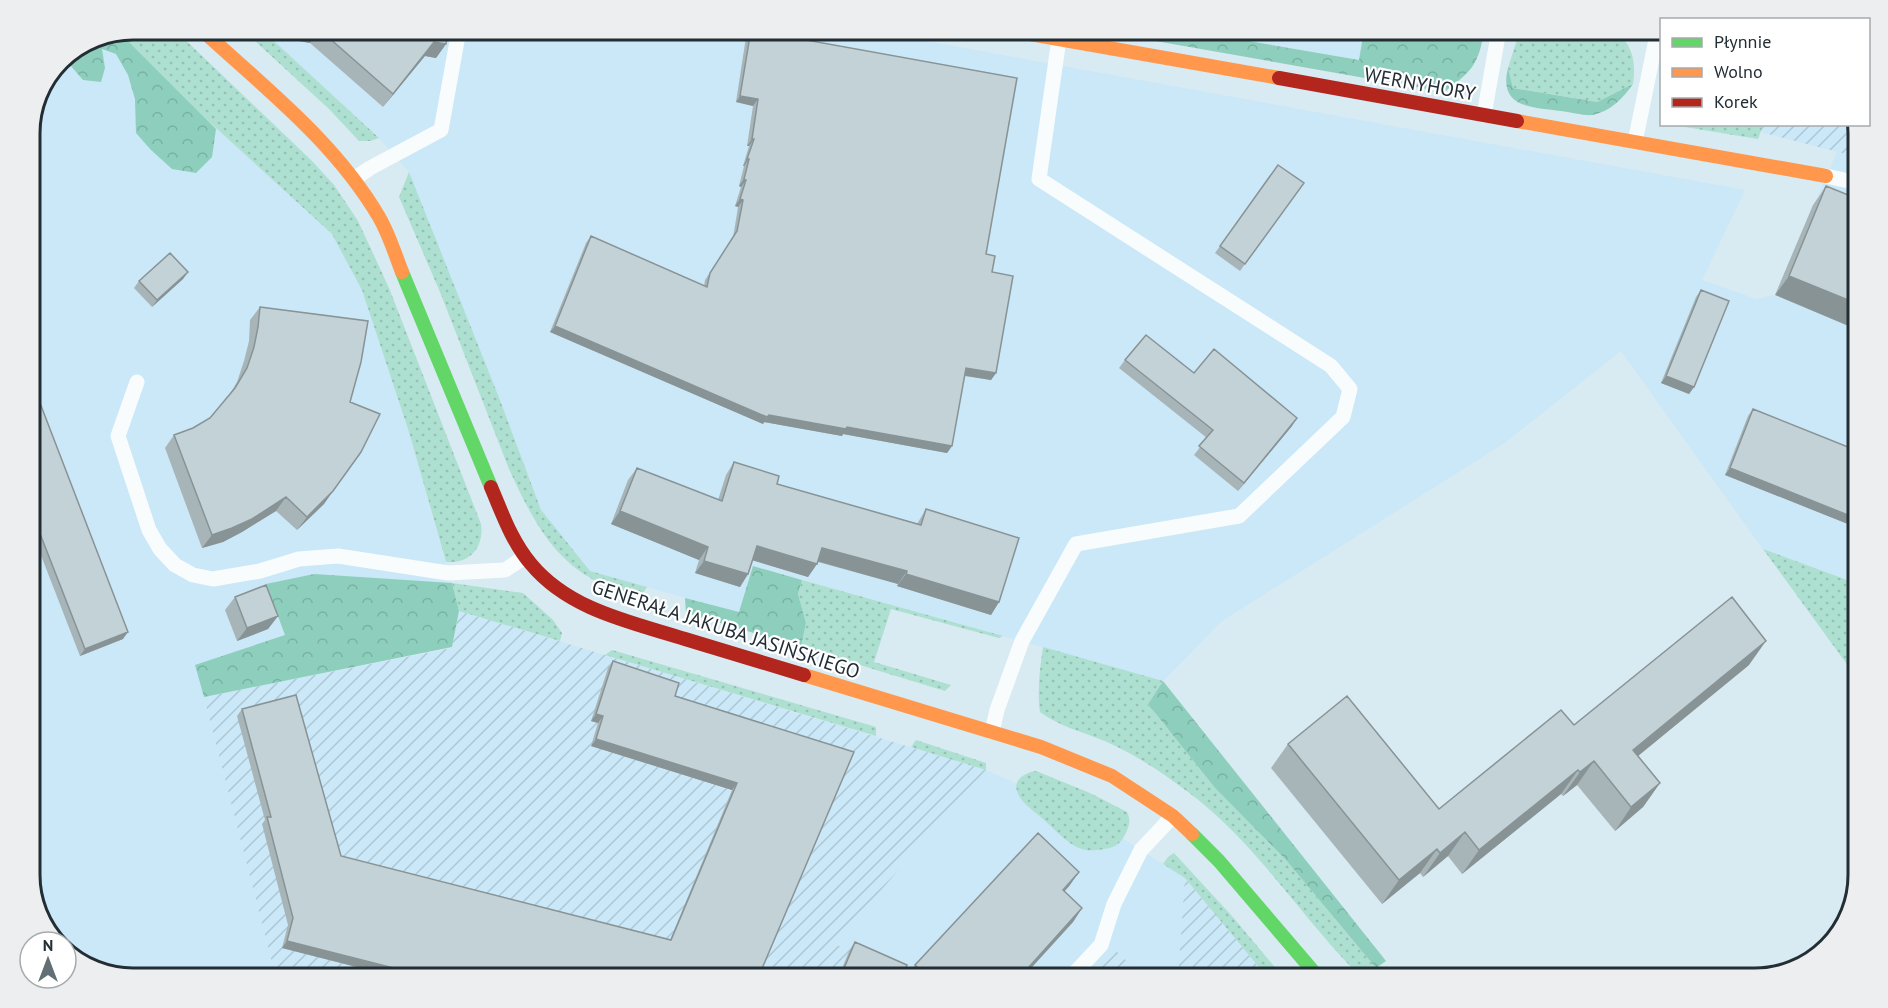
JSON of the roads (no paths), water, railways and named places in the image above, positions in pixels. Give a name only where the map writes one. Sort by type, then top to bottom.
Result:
[{"type":"street","name":"GENERAŁA JAKUBA JASIŃSKIEGO","points":[[213,41],[327,146],[354,179],[380,219],[508,527],[525,557],[560,590],[581,604],[603,614],[1041,747],[1112,776],[1173,816],[1219,861],[1310,968]]},
{"type":"street","name":"WERNYHORY","points":[[1091,41],[1484,115],[1826,176]]},
{"type":"lane","points":[[354,179],[441,130],[457,41]]},
{"type":"lane","points":[[992,732],[997,710],[1022,641],[1076,544],[1239,516],[1343,417],[1350,389],[1331,366],[1039,179],[1069,41]]},
{"type":"lane","points":[[1484,115],[1496,41]]},
{"type":"lane","points":[[1635,142],[1656,41]]},
{"type":"lane","points":[[1826,176],[1847,181]]},
{"type":"lane","points":[[136,382],[118,436],[149,530],[160,549],[175,565],[194,575],[213,579],[260,571],[299,559],[338,556],[448,573],[505,570],[525,557]]},
{"type":"lane","points":[[1079,968],[1101,945],[1114,904],[1141,850],[1173,816]]}]
